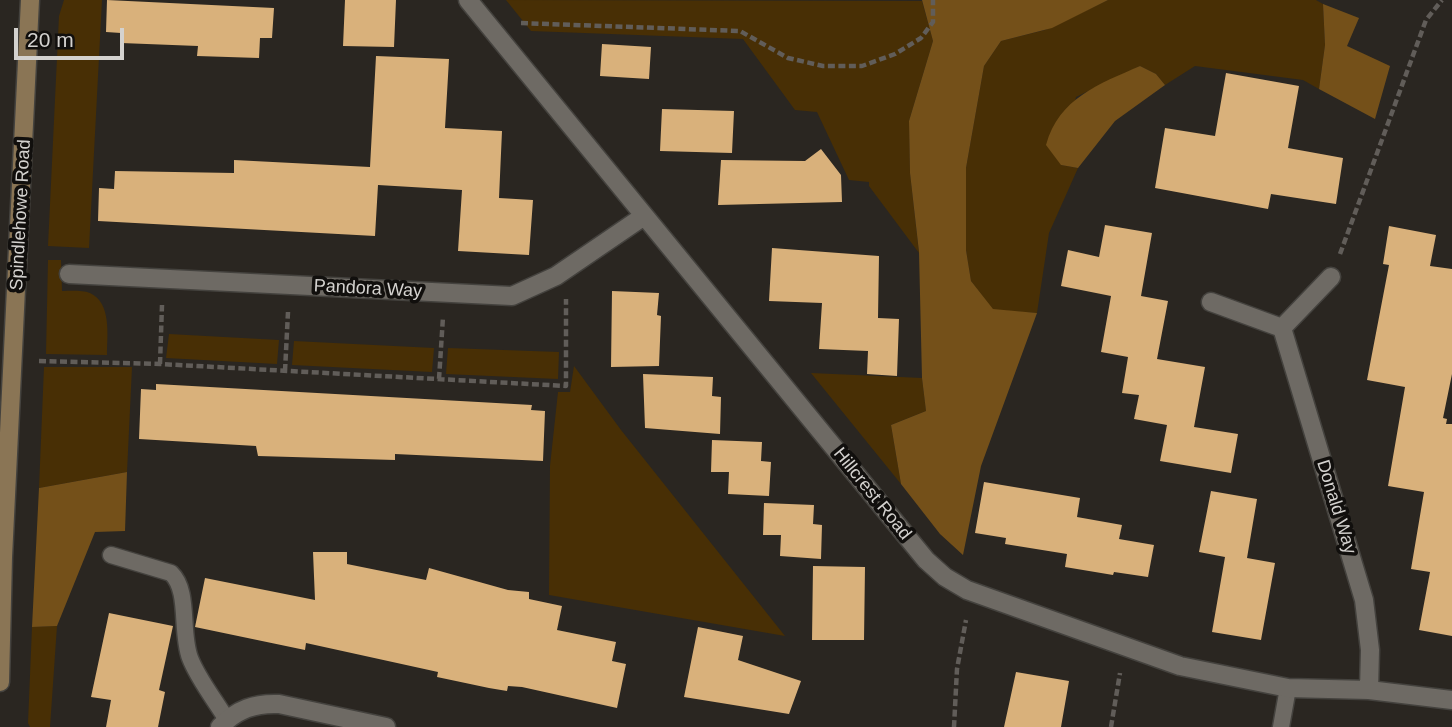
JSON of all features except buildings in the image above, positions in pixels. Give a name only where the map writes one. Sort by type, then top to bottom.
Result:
[{"type":"street","name":"Spindlehowe Road","points":[[0,682],[2,557],[14,361],[30,0]]},
{"type":"street","name":"Hillcrest Road","points":[[468,0],[926,560],[945,577],[971,591],[1180,666],[1288,688],[1369,690],[1452,700]]},
{"type":"street","name":"Pandora Way","points":[[69,274],[512,296],[555,276],[644,216]]},
{"type":"street","points":[[1211,302],[1282,328],[1331,278]]},
{"type":"street","name":"Donald Way","points":[[1282,328],[1364,600],[1370,650],[1369,690]]},
{"type":"street","points":[[223,723],[249,707],[262,703],[279,704],[386,727]]},
{"type":"lane","points":[[111,555],[171,573],[176,579],[181,587],[183,625],[190,658],[223,723]]},
{"type":"lane","points":[[1281,727],[1288,688]]},
{"type":"path","points":[[485,21],[740,31],[789,58],[823,66],[862,66],[895,54],[921,37],[933,22],[933,0]]},
{"type":"path","points":[[1331,278],[1426,20],[1442,0]]},
{"type":"path","points":[[14,361],[160,364],[566,386],[568,302]]},
{"type":"path","points":[[160,364],[162,312]]},
{"type":"path","points":[[285,370],[288,318]]},
{"type":"path","points":[[439,379],[442,326]]},
{"type":"path","points":[[954,727],[957,669],[971,591]]},
{"type":"path","points":[[1111,727],[1124,646]]},
{"type":"shaded area","points":[[64,0],[102,0],[89,248],[48,246],[59,16]]},
{"type":"shaded area","points":[[506,0],[922,1],[933,41],[909,121],[910,173],[919,253],[869,186],[869,182],[849,180],[817,112],[795,110],[743,39],[531,31]]},
{"type":"shaded area","points":[[922,0],[1108,0],[1052,28],[1001,41],[984,66],[966,168],[966,250],[971,281],[993,309],[1037,313],[981,466],[963,555],[940,534],[901,484],[891,425],[926,411],[922,378],[919,252],[910,173],[909,121],[933,41]]},
{"type":"shaded area","points":[[1108,0],[1316,0],[1323,4],[1325,45],[1319,89],[1303,80],[1195,66],[1165,85],[1156,74],[1140,66],[1076,97],[1061,165],[1078,168],[1049,233],[1037,313],[993,310],[971,281],[966,250],[966,168],[984,66],[1001,41],[1045,30]]},
{"type":"shaded area","points":[[1323,4],[1359,18],[1347,46],[1390,66],[1375,119],[1319,89],[1325,45]]},
{"type":"shaded area","points":[[1140,66],[1156,74],[1165,85],[1115,121],[1078,168],[1061,165],[1046,145],[1060,115],[1082,95]]},
{"type":"shaded area","points":[[48,260],[61,260],[62,291],[90,293],[102,304],[107,321],[107,355],[46,354]]},
{"type":"shaded area","points":[[169,334],[279,340],[277,364],[166,358]]},
{"type":"shaded area","points":[[294,341],[434,348],[432,372],[292,365]]},
{"type":"shaded area","points":[[448,348],[559,352],[558,379],[446,374]]},
{"type":"shaded area","points":[[574,366],[621,430],[785,636],[549,595],[550,466],[558,392],[570,392]]},
{"type":"shaded area","points":[[44,367],[132,367],[127,472],[39,488]]},
{"type":"shaded area","points":[[811,373],[922,378],[926,411],[891,425],[901,484]]},
{"type":"shaded area","points":[[127,472],[125,531],[95,532],[57,626],[32,627],[39,488]]},
{"type":"shaded area","points":[[57,626],[50,727],[30,727],[32,627]]}]
